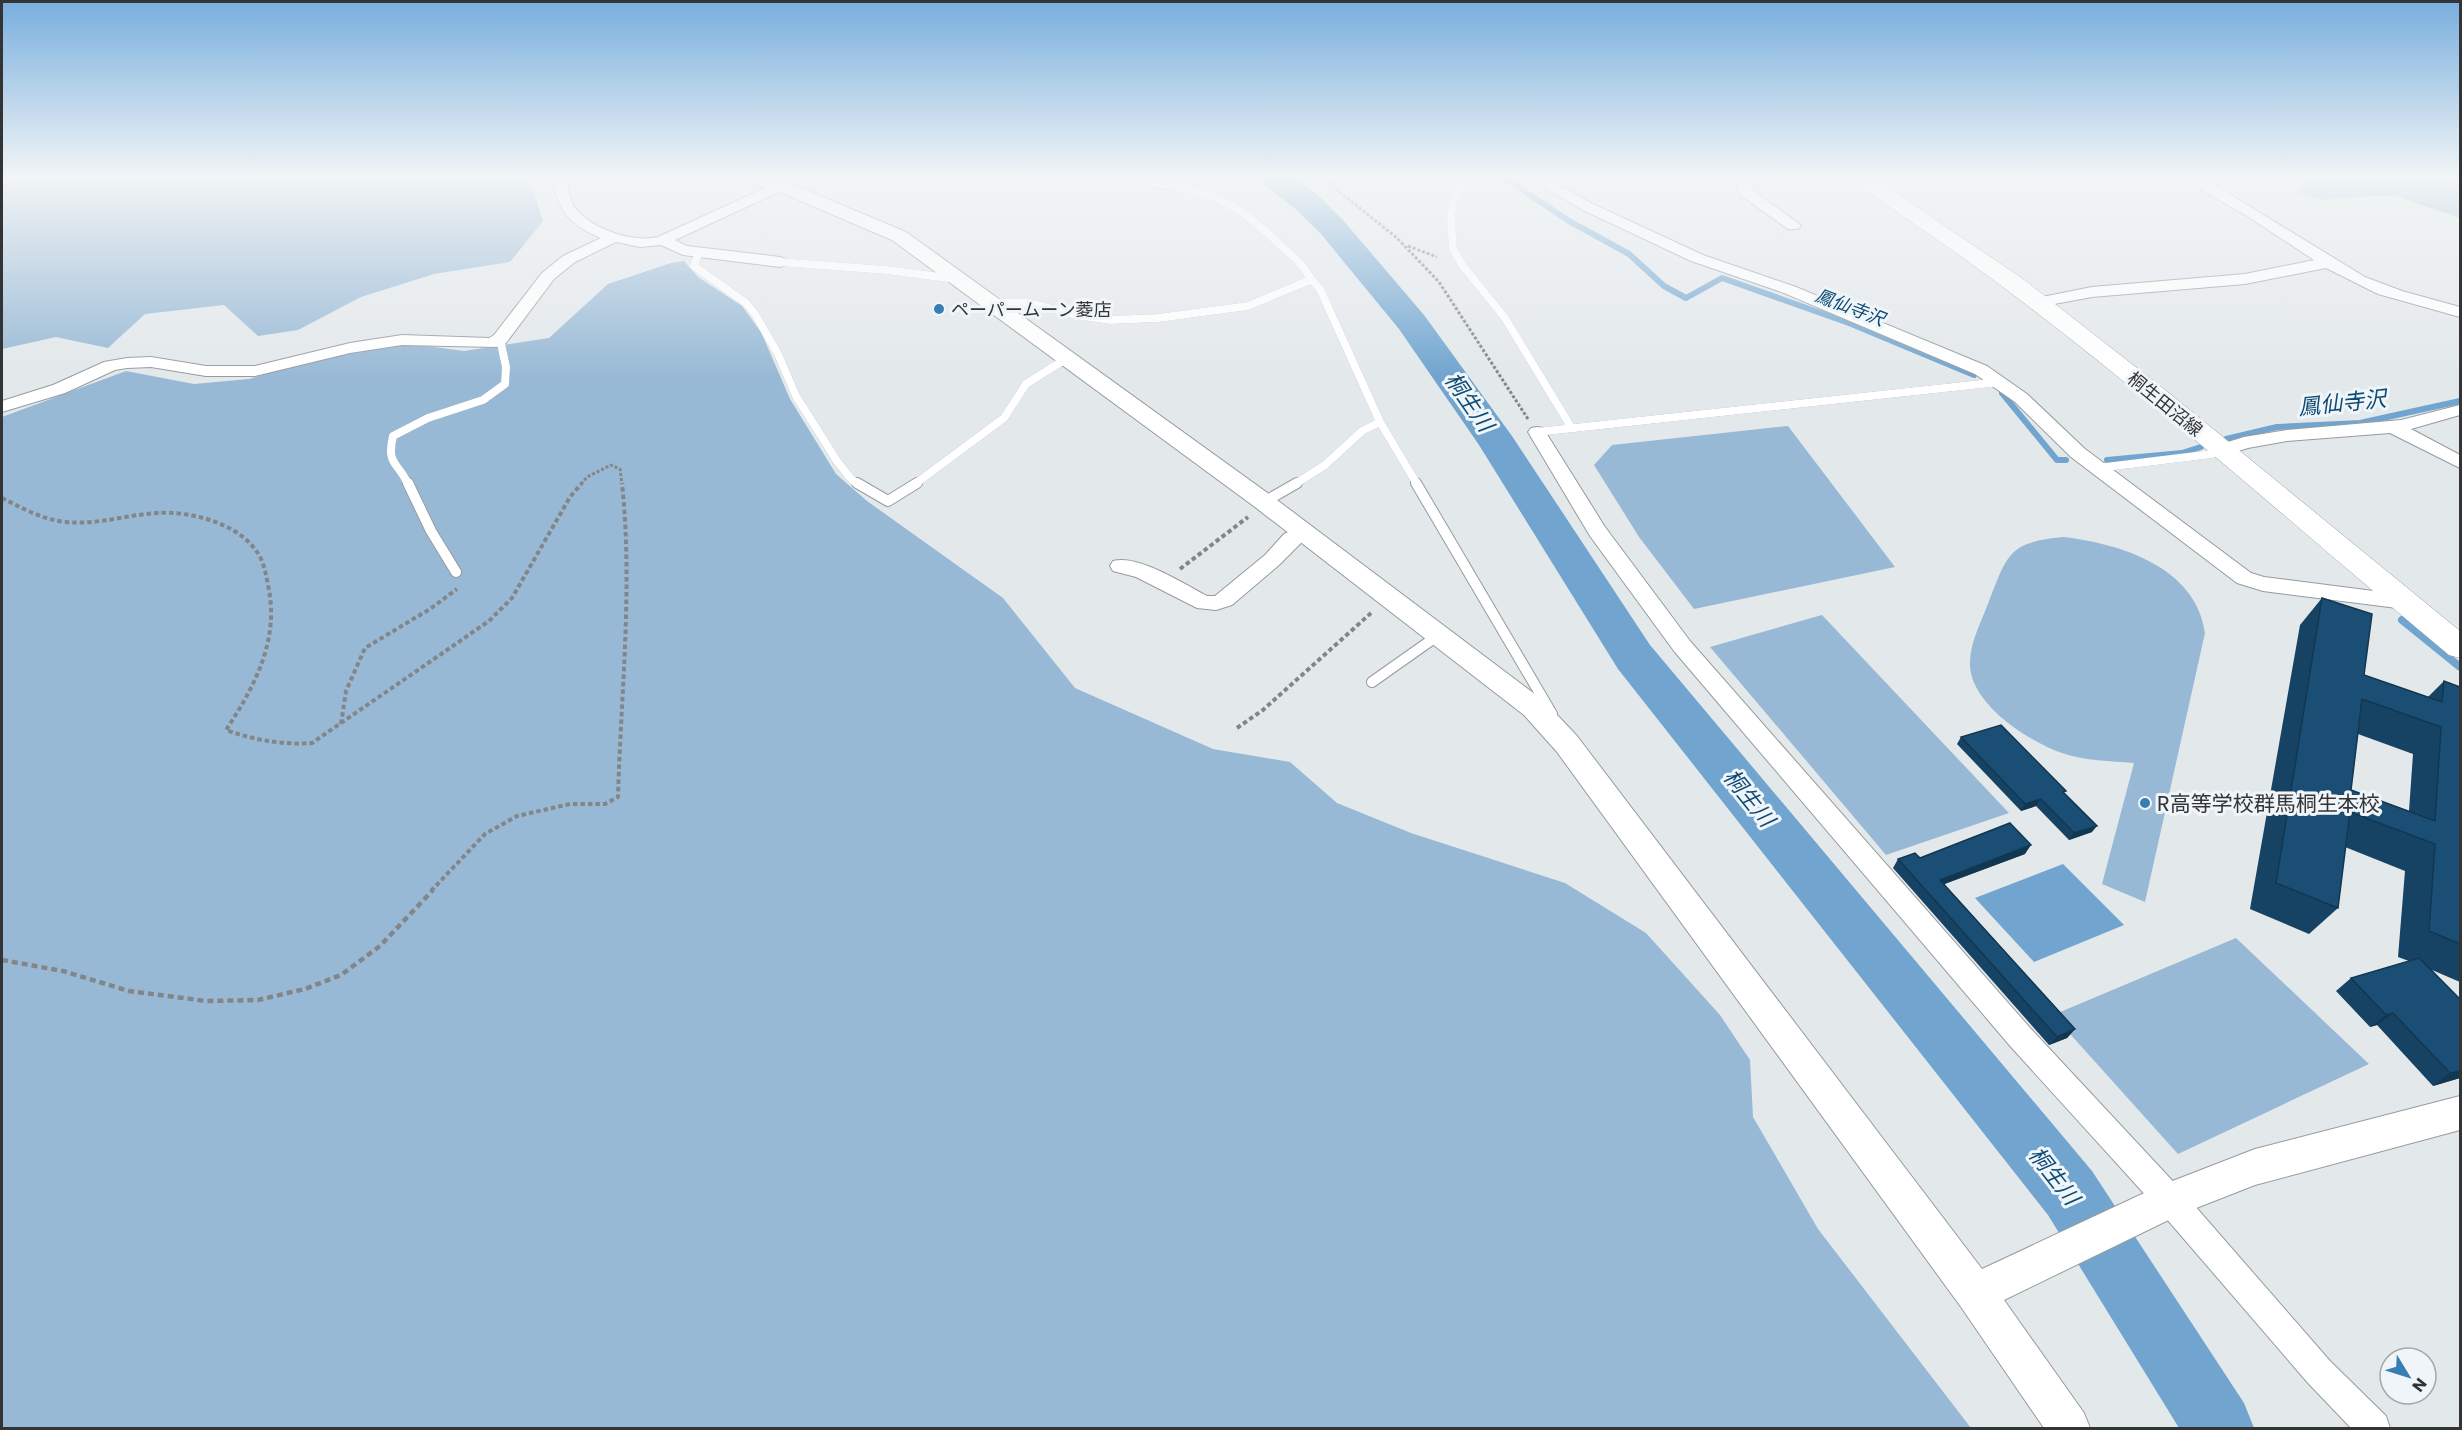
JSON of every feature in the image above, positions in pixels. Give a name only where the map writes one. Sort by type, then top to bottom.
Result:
[{"type":"main road","name":"桐生田沼線","points":[[1957,243],[2038,302],[2222,450],[2460,647]]},
{"type":"street","points":[[2,407],[59,389],[110,366],[127,363],[151,362],[206,370],[255,371],[350,348],[402,340],[481,344],[501,339],[548,276],[569,259],[603,243]]},
{"type":"street","points":[[634,243],[656,243]]},
{"type":"street","points":[[668,243],[682,250],[780,262]]},
{"type":"street","points":[[908,243],[1067,358],[1258,508],[1303,531],[1534,708],[1567,744],[1975,1293],[2069,1428]]},
{"type":"street","points":[[1664,243],[1697,258],[1790,290],[1964,362],[2000,382],[2021,398],[2056,434],[2098,468],[2244,578],[2263,584],[2405,602]]},
{"type":"street","points":[[2300,243],[2359,280],[2387,292],[2460,312]]},
{"type":"street","points":[[2038,302],[2092,292],[2245,279],[2330,262]]},
{"type":"street","points":[[2222,450],[2251,440],[2301,432],[2393,427],[2460,410]]},
{"type":"street","points":[[2393,427],[2460,462]]},
{"type":"street","points":[[1537,432],[1597,531],[1683,646],[2020,1038],[2170,1200],[2319,1372],[2374,1428]]},
{"type":"street","points":[[1120,566],[1143,572],[1204,603],[1224,600],[1272,560],[1291,539],[1303,531]]},
{"type":"street","points":[[1975,1293],[2170,1200],[2255,1167],[2460,1113]]},
{"type":"lane","points":[[1277,243],[1304,268],[1310,280],[1320,289],[1380,422],[1540,693],[1567,744]]},
{"type":"lane","points":[[1453,243],[1453,249],[1463,266],[1504,318],[1571,427]]},
{"type":"lane","points":[[699,252],[694,267],[746,303],[755,314],[778,354],[796,396],[837,461],[852,480],[888,501],[899,496],[1005,418],[1026,384],[1067,358]]},
{"type":"lane","points":[[780,262],[886,270],[959,279]]},
{"type":"lane","points":[[991,303],[1030,303],[1076,315],[1111,320],[1158,318],[1248,306],[1310,280]]},
{"type":"lane","points":[[456,572],[431,531],[405,477],[391,460],[390,448],[393,436],[428,418],[483,400],[505,384],[506,367],[501,339]]},
{"type":"lane","points":[[1537,432],[2000,382]]},
{"type":"lane","points":[[1258,508],[1318,471],[1359,434],[1371,425],[1380,422]]},
{"type":"lane","points":[[2098,468],[2212,454],[2222,450]]},
{"type":"lane","points":[[1372,682],[1440,634]]},
{"type":"path","points":[[1404,244],[1463,266]]},
{"type":"path","points":[[1404,244],[1439,282],[1537,432]]},
{"type":"path","points":[[2,498],[37,516],[63,522],[86,523],[170,513],[204,520],[236,532],[251,545],[264,563],[272,601],[269,648],[259,678],[226,730],[249,740],[292,745],[312,743],[489,621],[512,598],[550,529],[582,483],[587,477],[611,465],[620,469],[627,513],[628,559],[618,797],[605,804],[570,804],[517,816],[485,834],[380,946],[341,975],[305,989],[258,1000],[206,1001],[129,991],[63,971],[2,960]]},
{"type":"path","points":[[1163,582],[1258,508]]},
{"type":"path","points":[[341,724],[346,691],[365,648],[456,592],[463,580],[456,572]]},
{"type":"path","points":[[1238,728],[1263,710],[1389,596]]},
{"type":"shaded area","points":[[2,243],[526,243],[510,262],[434,274],[361,297],[298,330],[258,336],[224,305],[145,314],[108,348],[56,337],[2,349]]},
{"type":"shaded area","points":[[684,261],[698,277],[742,306],[761,332],[790,399],[836,474],[867,501],[1003,598],[1075,688],[1213,749],[1290,762],[1337,803],[1411,833],[1565,883],[1646,933],[1720,1015],[1750,1060],[1753,1117],[1818,1229],[1971,1428],[2,1428],[2,417],[126,371],[194,384],[249,379],[383,340],[464,351],[549,338],[608,284],[671,263]]},
{"type":"shaded area","points":[[1788,426],[1895,567],[1694,609],[1639,537],[1594,465],[1612,445]]},
{"type":"shaded area","points":[[2064,537],[2086,540],[2131,553],[2171,575],[2187,591],[2199,610],[2205,633],[2145,902],[2102,884],[2134,763],[2071,756],[2034,740],[2004,720],[1991,708],[1973,680],[1970,657],[1974,641],[1995,584],[2007,561],[2013,552],[2032,542]]},
{"type":"shaded area","points":[[1822,615],[2009,813],[1886,855],[1710,647]]},
{"type":"shaded area","points":[[2063,864],[2124,925],[2034,962],[1975,898]]},
{"type":"shaded area","points":[[2236,938],[2369,1064],[2178,1154],[2053,1015]]},
{"type":"building","points":[[2322,598],[2372,614],[2364,675],[2442,702],[2444,681],[2460,687],[2460,944],[2429,931],[2435,844],[2350,812],[2338,908],[2276,883]],"holes":[[[2362,699],[2441,727],[2435,821],[2351,790]]]},
{"type":"building","points":[[2001,725],[2097,826],[2074,833],[2041,799],[2025,804],[1961,737]]},
{"type":"building","points":[[2010,823],[2031,845],[1940,880],[2075,1029],[2057,1037],[1898,859],[1915,853],[1920,858]]},
{"type":"building","points":[[2419,958],[2460,999],[2460,1071],[2450,1073],[2393,1013],[2386,1015],[2351,978]]},
{"type":"waterway","name":"桐生川","points":[[1345,243],[1412,322],[1498,444],[1634,657],[2070,1193],[2219,1428]]},
{"type":"waterway","name":"鳳仙寺沢","points":[[1609,243],[1629,254],[1664,286],[1686,298],[1722,278],[1849,323],[1974,375]]},
{"type":"waterway","name":"鳳仙寺沢","points":[[2002,393],[2057,460],[2066,460]]},
{"type":"waterway","name":"鳳仙寺沢","points":[[2226,439],[2277,427],[2360,423],[2460,401]]},
{"type":"waterway","name":"鳳仙寺沢","points":[[2107,460],[2182,453],[2201,447]]},
{"type":"waterway","points":[[2402,620],[2460,667]]},
{"type":"place","name":"ペーパームーン菱店","points":[[939,309]]},
{"type":"place","name":"R高等学校群馬桐生本校","points":[[2145,803]]}]
